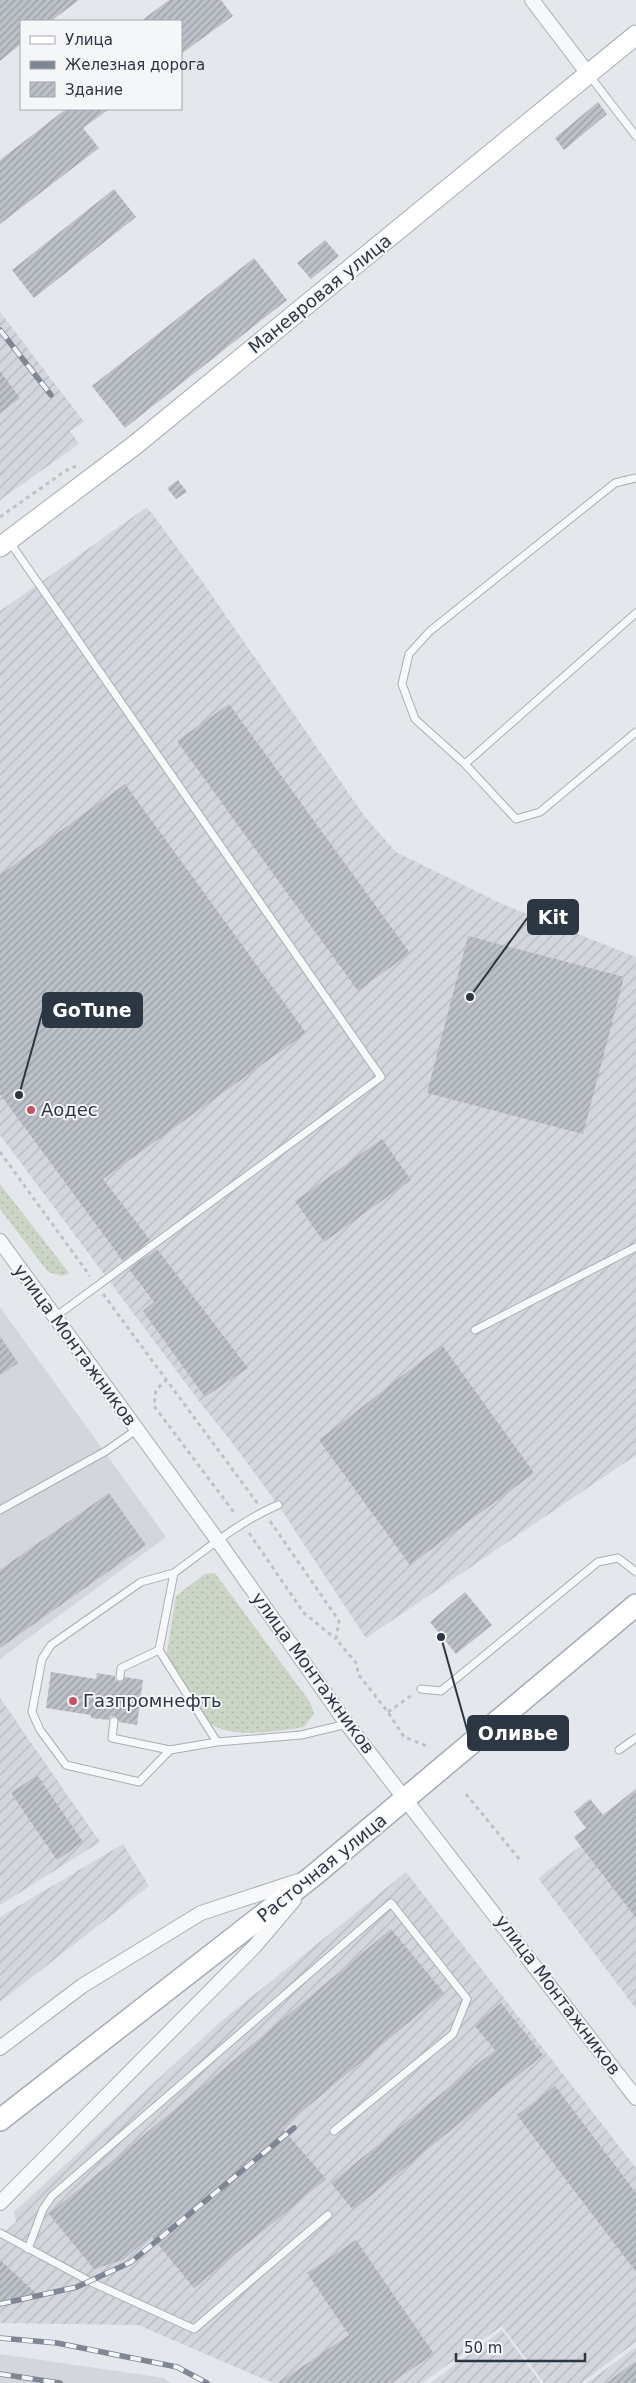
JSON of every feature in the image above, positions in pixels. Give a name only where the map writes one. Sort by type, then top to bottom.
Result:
[{"type":"main road","name":"Маневровая улица","points":[[4,544],[135,445],[636,36]]},
{"type":"main road","name":"Расточная улица","points":[[0,2120],[314,1876],[636,1605]]},
{"type":"street","points":[[532,0],[589,75]]},
{"type":"street","name":"улица Монтажников","points":[[0,1240],[218,1541],[347,1724],[636,2098]]},
{"type":"street","points":[[0,2048],[82,1986],[201,1913],[314,1876]]},
{"type":"street","points":[[0,2202],[254,1947],[314,1876]]},
{"type":"lane","points":[[589,75],[636,136]]},
{"type":"lane","points":[[636,478],[615,483],[430,630],[409,654],[402,684],[415,719],[465,764],[516,819],[540,812],[636,732]]},
{"type":"lane","points":[[4,544],[381,1077],[55,1317]]},
{"type":"lane","points":[[465,764],[636,613]]},
{"type":"lane","points":[[475,1330],[636,1247]]},
{"type":"lane","points":[[0,1510],[106,1451],[136,1430]]},
{"type":"lane","points":[[170,1750],[139,1782],[66,1764],[40,1730],[32,1712],[42,1659],[52,1645],[141,1582],[174,1573],[243,1524],[278,1505]]},
{"type":"lane","points":[[421,1689],[441,1691],[598,1562],[618,1558],[636,1572]]},
{"type":"lane","points":[[174,1573],[159,1650],[217,1742]]},
{"type":"lane","points":[[120,1676],[122,1668],[159,1650]]},
{"type":"lane","points":[[114,1721],[112,1738],[170,1750],[217,1742],[301,1735],[347,1724]]},
{"type":"lane","points":[[619,1750],[636,1738]]},
{"type":"lane","points":[[28,2249],[43,2209],[52,2196],[391,1903],[467,1998],[453,2034],[334,2131]]},
{"type":"lane","points":[[0,2233],[91,2282],[194,2329],[328,2215]]},
{"type":"path","points":[[0,1152],[167,1379],[339,1621],[336,1639]]},
{"type":"path","points":[[167,1379],[156,1390],[154,1406],[243,1524],[304,1613],[336,1639],[357,1664],[358,1674],[388,1712],[404,1737],[427,1746]]},
{"type":"path","points":[[388,1712],[421,1689]]},
{"type":"path","points":[[466,1794],[520,1860]]},
{"type":"shaded area","points":[[0,312],[84,422],[70,431],[79,444],[0,500]]},
{"type":"shaded area","points":[[147,507],[202,581],[365,817],[396,852],[500,903],[636,957],[636,1455],[366,1638],[278,1505],[0,1135],[0,611]]},
{"type":"shaded area","points":[[0,1307],[166,1537],[0,1659]]},
{"type":"shaded area","points":[[0,1698],[100,1842],[0,1905]]},
{"type":"shaded area","points":[[636,1789],[636,2009],[538,1878],[581,1846],[574,1837],[586,1828],[574,1812],[590,1799],[603,1815]]},
{"type":"shaded area","points":[[123,1844],[149,1886],[0,2002],[0,1917]]},
{"type":"shaded area","points":[[406,1872],[636,2168],[636,2342],[581,2383],[544,2383],[502,2326],[422,2383],[273,2383],[138,2325],[0,2323],[0,2236],[16,2222],[14,2212],[218,2024]]},
{"type":"shaded area","points":[[502,2330],[541,2383],[430,2383]]},
{"type":"shaded area","points":[[636,2347],[636,2383],[587,2383]]},
{"type":"shaded area","points":[[0,2354],[164,2378],[171,2383],[0,2383]]},
{"type":"green space","points":[[0,1184],[69,1273],[62,1276],[48,1272],[0,1209]]},
{"type":"green space","points":[[215,1573],[310,1702],[314,1714],[304,1727],[256,1733],[220,1729],[211,1724],[166,1658],[176,1596],[205,1574]]},
{"type":"building","points":[[0,0],[79,0],[52,20],[20,20],[20,45],[0,61]]},
{"type":"building","points":[[169,0],[221,0],[233,16],[182,53],[182,20],[142,20]]},
{"type":"building","points":[[598,102],[607,114],[564,150],[555,138]]},
{"type":"building","points":[[65,110],[108,110],[83,128],[99,148],[0,224],[0,160]]},
{"type":"building","points":[[114,189],[136,217],[34,298],[12,270]]},
{"type":"building","points":[[325,240],[339,256],[311,279],[297,263]]},
{"type":"building","points":[[254,258],[287,300],[125,428],[92,386]]},
{"type":"building","points":[[0,371],[20,398],[0,413]]},
{"type":"building","points":[[178,480],[187,492],[176,499],[167,488]]},
{"type":"building","points":[[229,704],[410,953],[358,991],[177,741]]},
{"type":"building","points":[[125,784],[306,1033],[103,1179],[150,1240],[123,1261],[0,1094],[0,875]]},
{"type":"building","points":[[468,936],[624,977],[583,1134],[427,1093]]},
{"type":"building","points":[[382,1139],[411,1180],[324,1242],[295,1201]]},
{"type":"building","points":[[157,1249],[248,1368],[205,1397],[143,1311],[154,1302],[129,1269]]},
{"type":"building","points":[[0,1336],[18,1363],[0,1375]]},
{"type":"building","points":[[442,1345],[534,1473],[410,1565],[319,1440]]},
{"type":"building","points":[[109,1493],[146,1545],[0,1648],[0,1570]]},
{"type":"building","points":[[465,1592],[492,1625],[456,1654],[430,1622]]},
{"type":"building","points":[[51,1672],[96,1679],[97,1673],[115,1676],[115,1680],[120,1682],[125,1677],[143,1680],[137,1725],[119,1722],[115,1716],[111,1716],[109,1720],[91,1718],[91,1715],[46,1708]]},
{"type":"building","points":[[37,1775],[83,1842],[57,1860],[11,1793]]},
{"type":"building","points":[[636,1789],[636,1918],[574,1837],[586,1828],[574,1812],[590,1799],[603,1815]]},
{"type":"building","points":[[391,1929],[444,1993],[282,2128],[326,2179],[194,2288],[151,2236],[123,2260],[94,2269],[49,2214]]},
{"type":"building","points":[[501,2003],[543,2055],[353,2210],[331,2183],[495,2050],[474,2025]]},
{"type":"building","points":[[555,2086],[636,2193],[636,2272],[517,2115]]},
{"type":"building","points":[[356,2240],[434,2354],[391,2383],[278,2383],[349,2335],[307,2273]]},
{"type":"building","points":[[0,2260],[37,2294],[0,2301]]},
{"type":"building","points":[[636,2361],[636,2383],[606,2383]]},
{"type":"railway","points":[[0,330],[51,395]]},
{"type":"railway","points":[[0,2304],[77,2287],[131,2262],[294,2128]]},
{"type":"railway","points":[[0,2338],[57,2343],[177,2367],[207,2383]]},
{"type":"railway","points":[[0,2374],[60,2383]]},
{"type":"place","name":"Kit","points":[[470,997]]},
{"type":"place","name":"GoTune","points":[[19,1095]]},
{"type":"place","name":"Аодес","points":[[31,1110]]},
{"type":"place","name":"Оливье","points":[[441,1637]]},
{"type":"place","name":"Газпромнефть","points":[[73,1701]]}]
